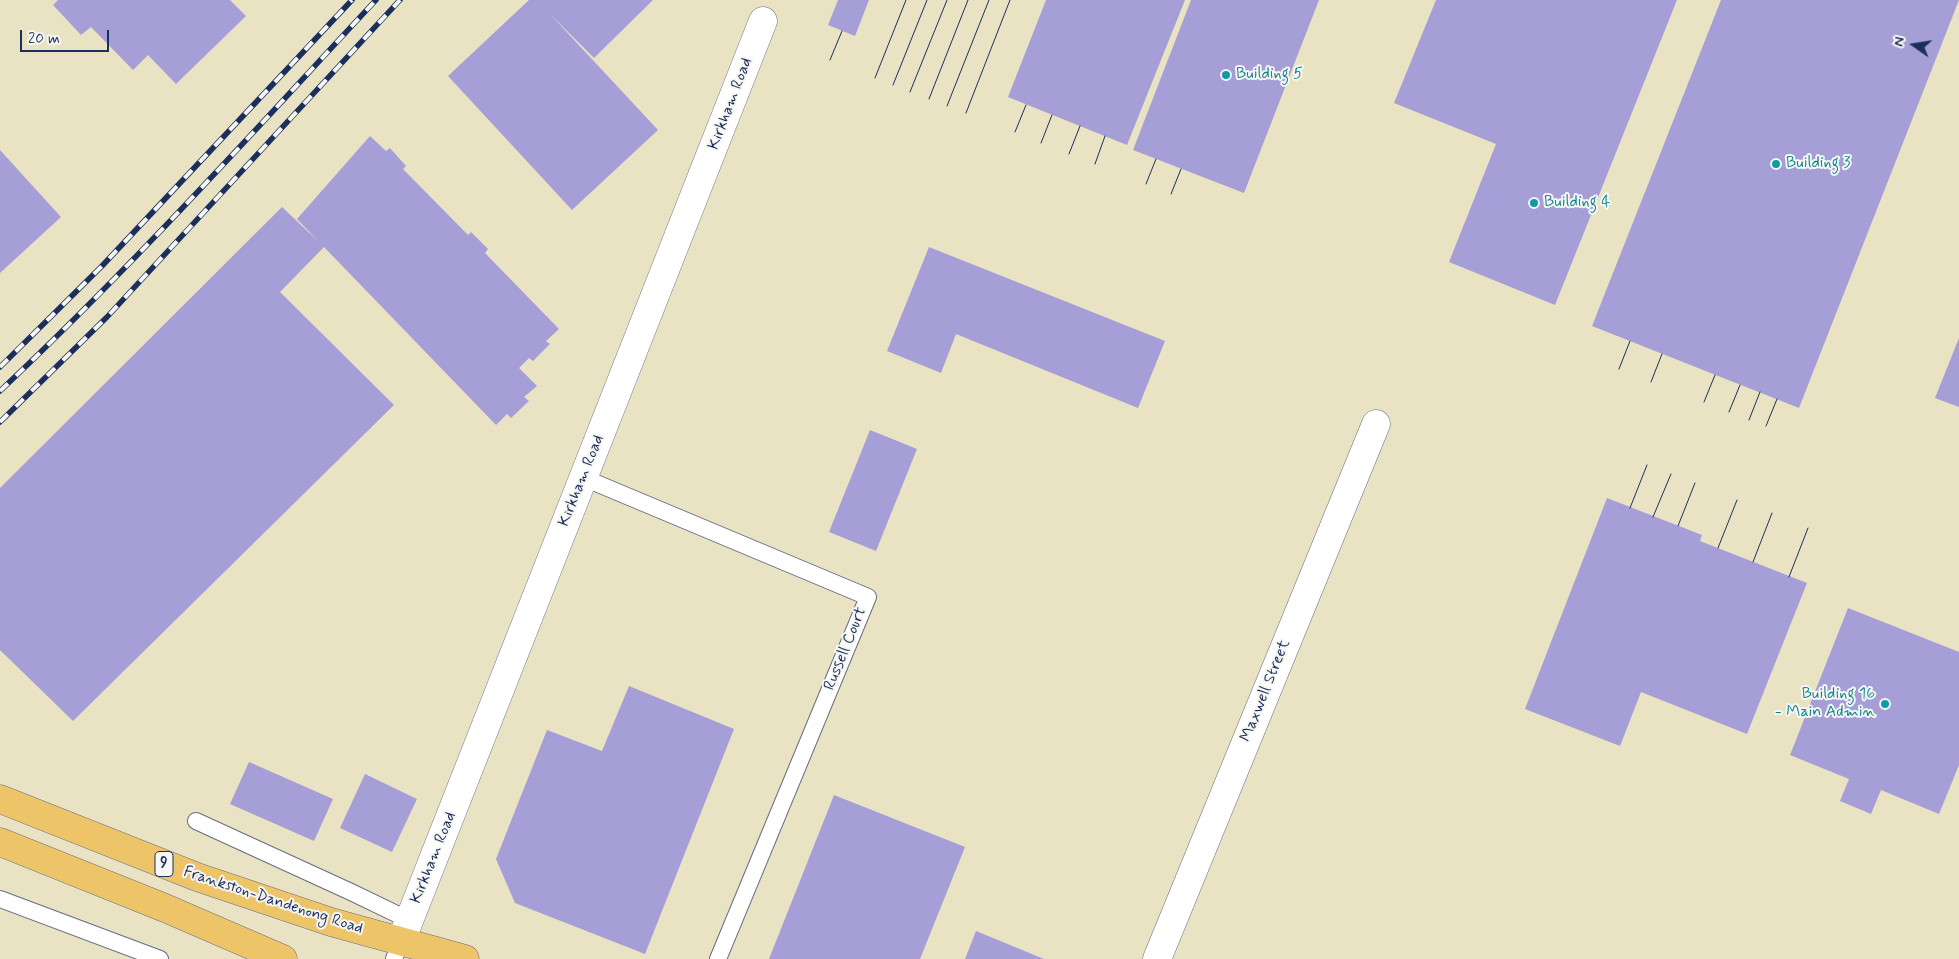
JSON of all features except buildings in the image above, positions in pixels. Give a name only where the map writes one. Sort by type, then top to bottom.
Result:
[{"type":"highway","name":"Frankston-Dandenong Road","points":[[0,799],[197,877],[331,922],[397,948],[465,959]]},
{"type":"highway","points":[[0,842],[284,959]]},
{"type":"street","name":"Kirkham Road","points":[[397,948],[764,20]]},
{"type":"street","name":"Maxwell Street","points":[[1157,959],[1376,424]]},
{"type":"lane","name":"Russell Court","points":[[584,478],[868,597],[718,959]]},
{"type":"lane","points":[[196,821],[351,892],[397,948]]},
{"type":"lane","points":[[0,900],[160,959]]},
{"type":"tram line","points":[[875,78],[906,0]]},
{"type":"tram line","points":[[893,85],[927,0]]},
{"type":"tram line","points":[[910,92],[947,0]]},
{"type":"tram line","points":[[929,99],[968,0]]},
{"type":"tram line","points":[[947,106],[989,0]]},
{"type":"tram line","points":[[966,113],[1010,0]]},
{"type":"tram line","points":[[830,60],[842,31]]},
{"type":"tram line","points":[[1015,132],[1026,105]]},
{"type":"tram line","points":[[1041,143],[1052,115]]},
{"type":"tram line","points":[[1069,154],[1080,126]]},
{"type":"tram line","points":[[1095,164],[1105,136]]},
{"type":"tram line","points":[[1146,184],[1156,159]]},
{"type":"tram line","points":[[1171,194],[1181,169]]},
{"type":"tram line","points":[[1619,369],[1630,341]]},
{"type":"tram line","points":[[1651,382],[1662,354]]},
{"type":"tram line","points":[[1704,402],[1715,375]]},
{"type":"tram line","points":[[1729,412],[1740,385]]},
{"type":"tram line","points":[[1749,420],[1760,392]]},
{"type":"tram line","points":[[1766,426],[1777,399]]},
{"type":"tram line","points":[[1630,508],[1647,465]]},
{"type":"tram line","points":[[1653,517],[1671,474]]},
{"type":"tram line","points":[[1678,526],[1695,483]]},
{"type":"tram line","points":[[1718,548],[1737,500]]},
{"type":"tram line","points":[[1753,562],[1772,513]]},
{"type":"tram line","points":[[1789,577],[1808,528]]},
{"type":"railway","points":[[0,367],[102,266],[352,0]]},
{"type":"railway","points":[[0,391],[145,248],[376,0]]},
{"type":"railway","points":[[0,422],[107,317],[400,0]]},
{"type":"place","name":"Building 5","points":[[1226,75]]},
{"type":"place","name":"Building 3","points":[[1776,164]]},
{"type":"place","name":"Building 4","points":[[1534,203]]},
{"type":"place","name":"Building 16 - Main Admin","points":[[1885,704]]}]
